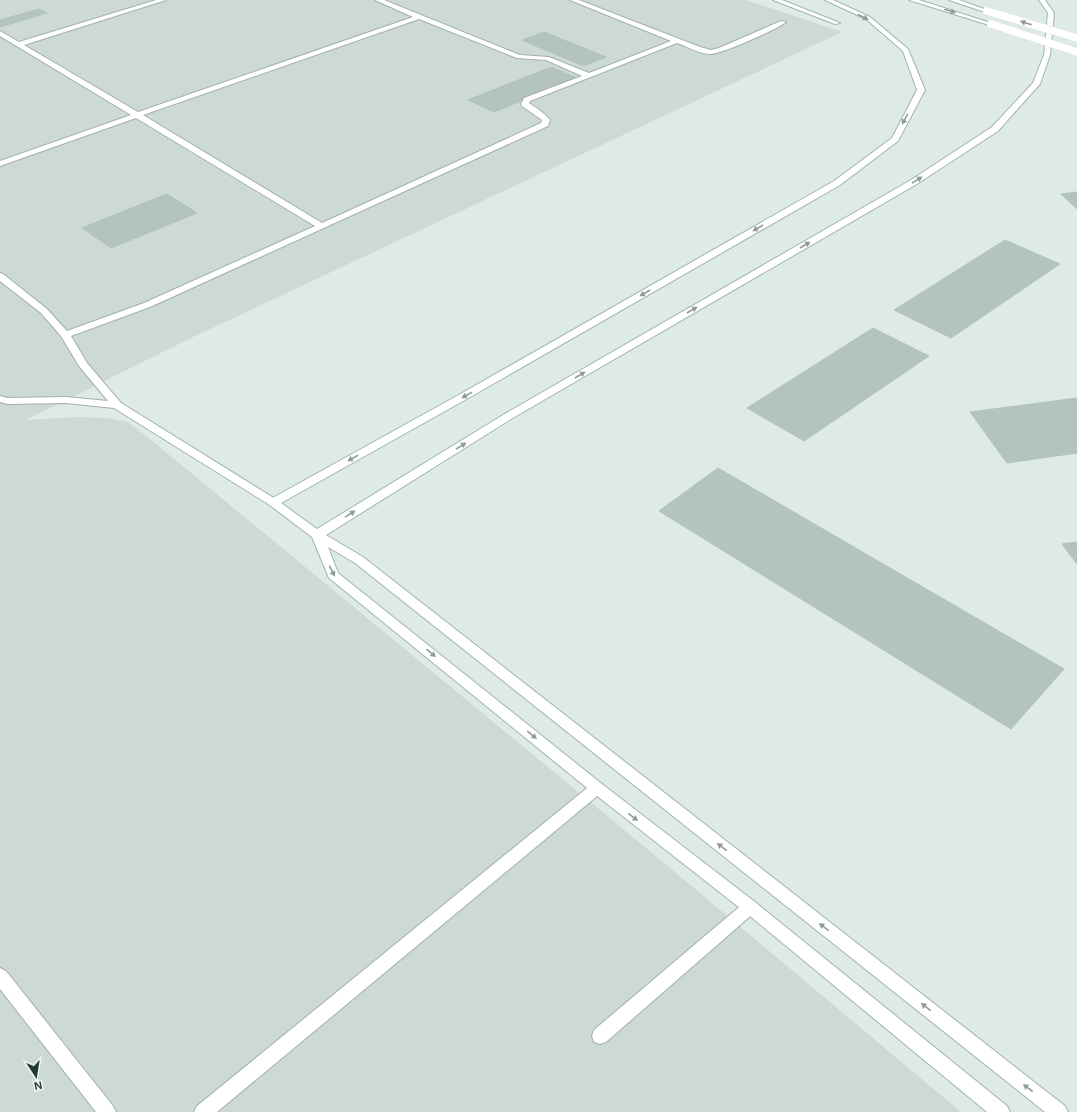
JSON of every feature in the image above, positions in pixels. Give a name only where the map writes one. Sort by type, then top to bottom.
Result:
[{"type":"main road","points":[[19,44],[163,0]]},
{"type":"main road","points":[[378,0],[519,58],[547,58],[587,76]]},
{"type":"main road","points":[[573,0],[698,49],[716,52],[783,22]]},
{"type":"main road","points":[[776,0],[837,23]]},
{"type":"main road","points":[[273,503],[468,394],[837,183],[895,139],[921,90],[906,50],[868,18],[828,0]]},
{"type":"main road","points":[[912,0],[1077,52]]},
{"type":"main road","points":[[952,0],[1077,38]]},
{"type":"main road","points":[[317,535],[507,417],[914,182],[995,129],[1036,84],[1047,55],[1051,13],[1042,0]]},
{"type":"main road","points":[[0,164],[418,16]]},
{"type":"main road","points":[[0,34],[322,226]]},
{"type":"main road","points":[[65,335],[147,305],[545,124],[546,120],[544,116],[525,104],[527,100],[677,41]]},
{"type":"main road","points":[[0,276],[44,311],[65,335],[83,364],[117,405],[273,503],[317,535],[359,560],[1059,1112]]},
{"type":"main road","points":[[0,399],[8,401],[66,400],[117,405]]},
{"type":"main road","points":[[317,535],[333,575],[597,788],[750,907],[1001,1112]]},
{"type":"main road","points":[[204,1112],[597,788]]},
{"type":"main road","points":[[600,1036],[750,907]]},
{"type":"main road","points":[[0,976],[107,1112]]},
{"type":"shaded area","points":[[0,0],[746,0],[842,32],[193,337],[26,420],[79,417],[106,418],[128,422],[645,847],[961,1112],[0,1112]]},
{"type":"building","points":[[39,9],[47,13],[0,27],[0,20]]},
{"type":"building","points":[[544,32],[606,57],[583,66],[522,40]]},
{"type":"building","points":[[551,67],[577,78],[494,112],[468,100]]},
{"type":"building","points":[[1077,192],[1077,209],[1061,194]]},
{"type":"building","points":[[167,194],[197,213],[111,248],[82,228]]},
{"type":"building","points":[[1005,240],[1060,264],[951,338],[894,310]]},
{"type":"building","points":[[873,328],[929,356],[804,441],[747,408]]},
{"type":"building","points":[[1077,398],[1077,453],[1007,463],[970,412]]},
{"type":"building","points":[[718,468],[1064,669],[1011,729],[659,511]]},
{"type":"building","points":[[1077,542],[1077,564],[1062,544]]}]
